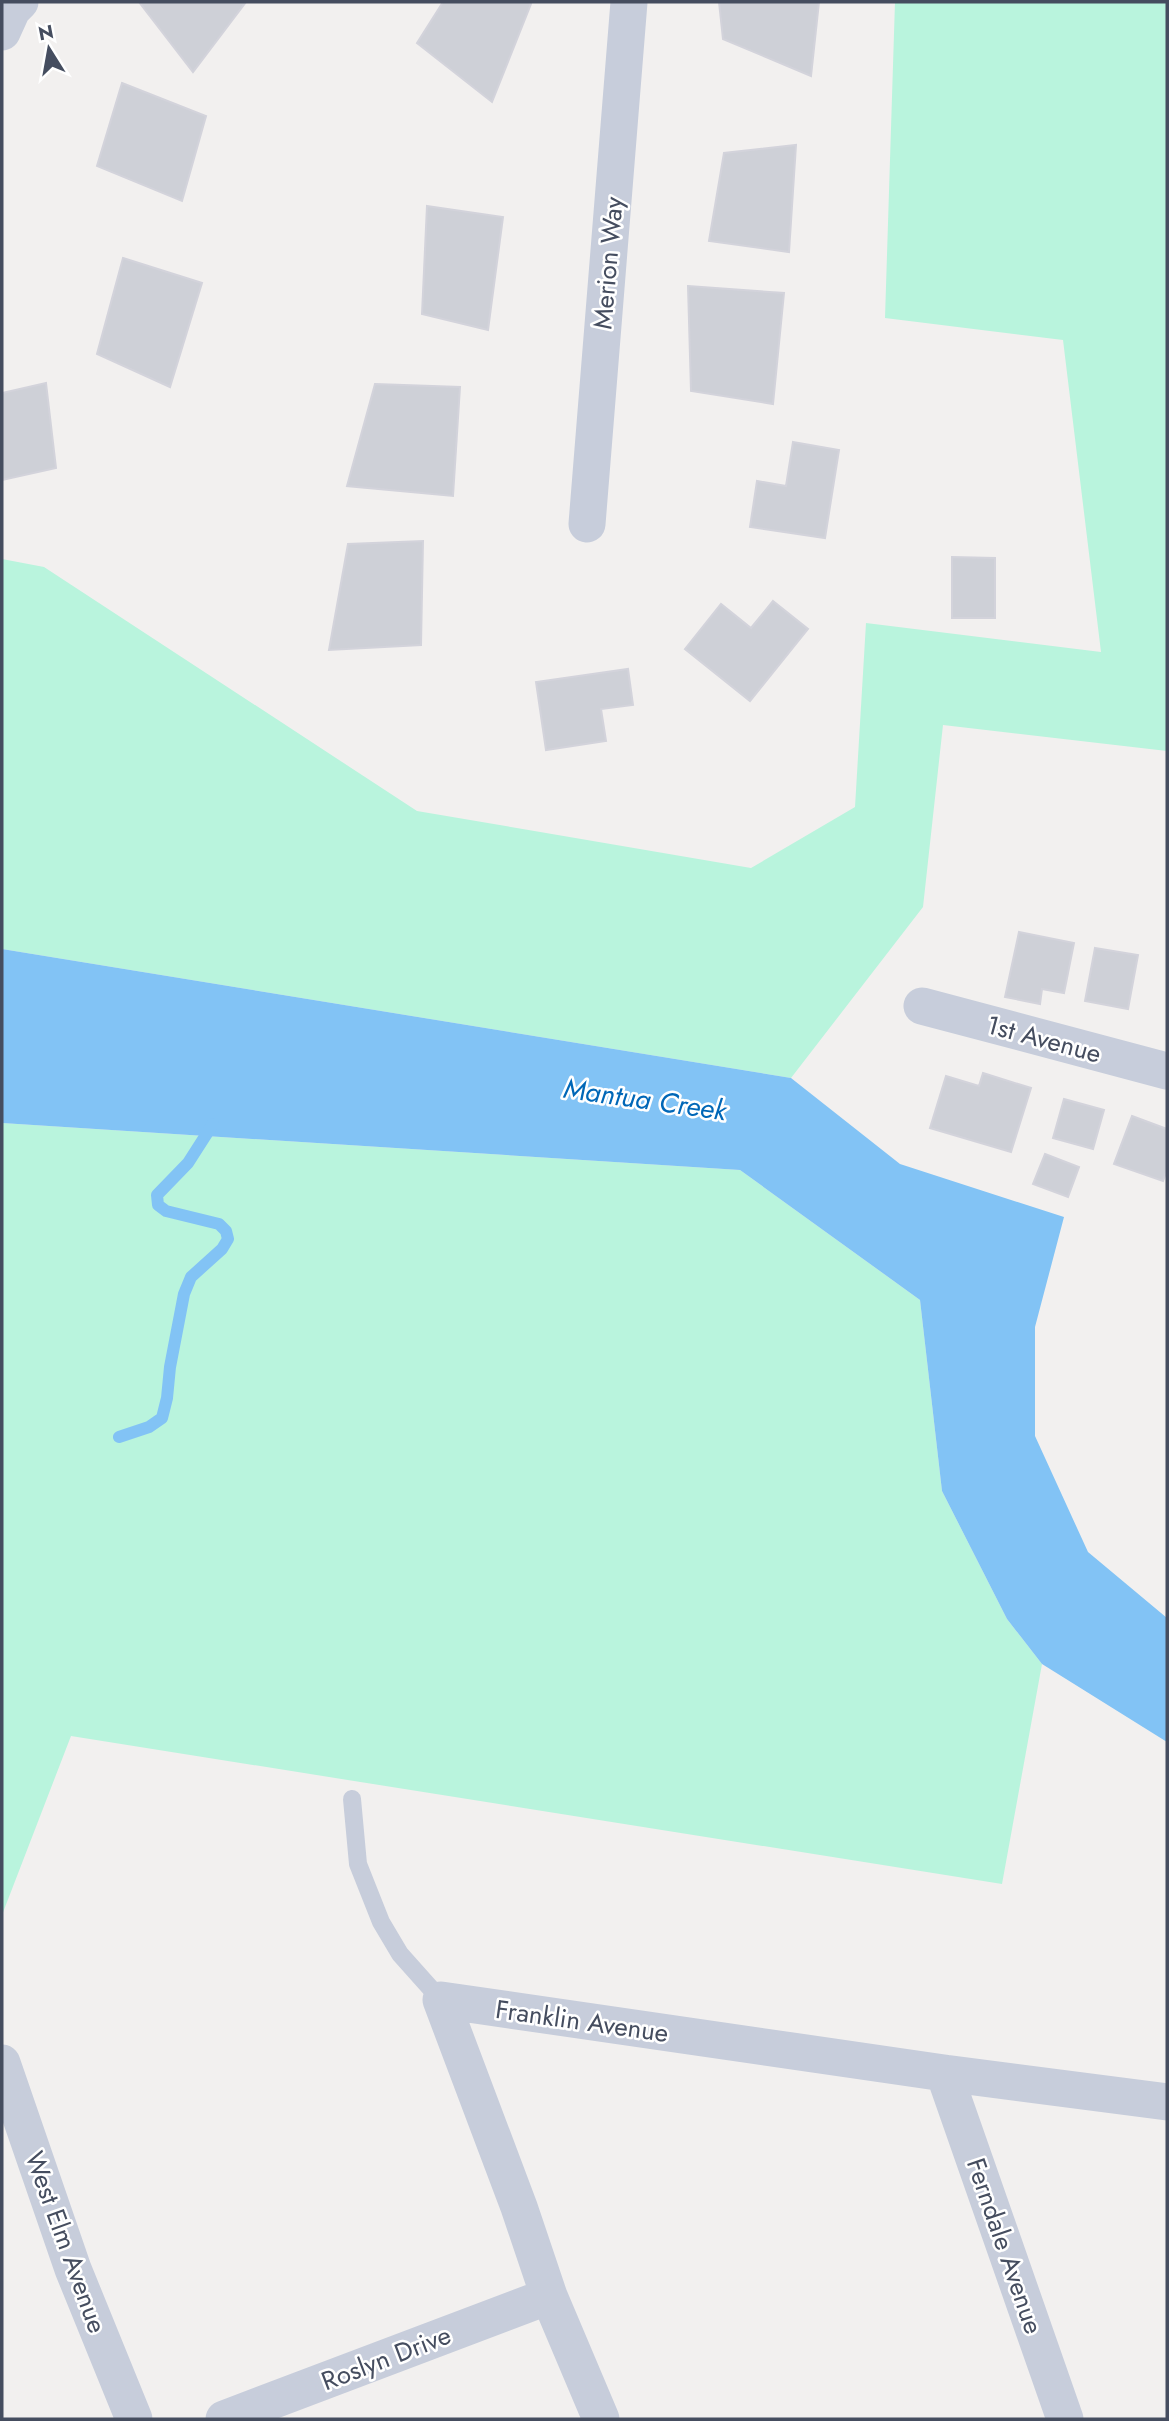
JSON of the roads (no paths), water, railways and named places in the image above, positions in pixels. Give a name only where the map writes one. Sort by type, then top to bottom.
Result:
[{"type":"street","points":[[2,32],[12,10],[20,2]]},
{"type":"street","name":"Merion Way","points":[[587,524],[629,2]]},
{"type":"street","name":"1st Avenue","points":[[922,1006],[1167,1071]]},
{"type":"street","points":[[442,2000],[549,2296],[601,2419]]},
{"type":"street","name":"Franklin Avenue","points":[[442,2000],[944,2073],[1167,2102]]},
{"type":"street","name":"West Elm Avenue","points":[[2,2063],[73,2269],[134,2419]]},
{"type":"street","name":"Ferndale Avenue","points":[[944,2073],[1065,2419]]},
{"type":"street","name":"Roslyn Drive","points":[[224,2419],[549,2296]]},
{"type":"lane","points":[[352,1799],[358,1864],[382,1922],[400,1954],[442,2000]]},
{"type":"water","name":"Mantua Creek","points":[[2,949],[791,1078],[900,1164],[1064,1217],[1035,1327],[1035,1436],[1088,1552],[1167,1618],[1167,1742],[1042,1664],[1007,1619],[942,1491],[920,1300],[740,1170],[2,1123]]},
{"type":"waterway","points":[[119,1437],[149,1427],[162,1418],[184,1294],[191,1277],[222,1249],[228,1239],[226,1231],[219,1224],[166,1211],[158,1205],[157,1195],[188,1163],[213,1124]]}]
